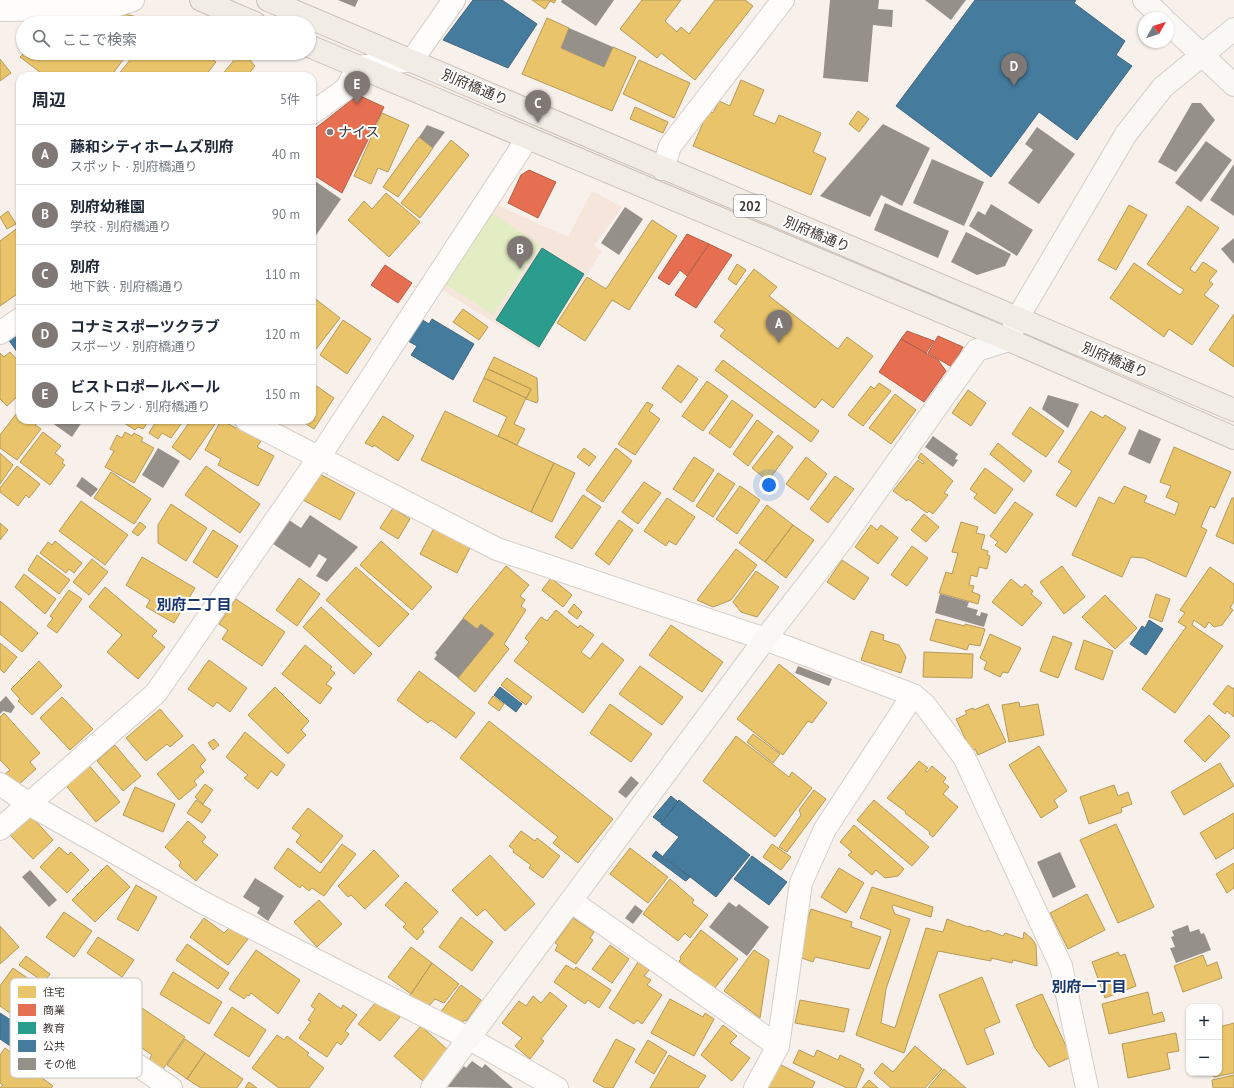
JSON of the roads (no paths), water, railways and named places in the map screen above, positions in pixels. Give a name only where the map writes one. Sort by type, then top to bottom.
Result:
[{"type":"highway","points":[[201,0],[239,16]]},
{"type":"highway","name":"別府橋通り","points":[[268,0],[306,16]]},
{"type":"highway","name":"別府橋通り","points":[[316,20],[663,169],[1234,410]]},
{"type":"highway","name":"別府橋通り","points":[[316,49],[1009,340],[1234,438]]},
{"type":"street","points":[[0,10],[105,9],[133,0]]},
{"type":"street","points":[[316,110],[346,90],[358,67],[412,60],[454,0]]},
{"type":"street","points":[[663,169],[670,146],[782,0]]},
{"type":"street","points":[[1144,0],[1157,12]]},
{"type":"street","points":[[1174,29],[1234,85]]},
{"type":"street","points":[[432,1088],[470,1039],[764,639],[839,544],[977,350],[1009,340],[1017,319],[1126,134],[1164,87],[1234,29]]},
{"type":"street","points":[[0,830],[156,693],[318,458],[527,138]]},
{"type":"street","points":[[0,333],[16,322]]},
{"type":"street","points":[[254,424],[497,549],[764,639],[913,695],[924,704],[964,757],[1061,966],[1087,1088]]},
{"type":"street","points":[[755,1088],[778,1046],[801,883],[825,829],[913,695]]},
{"type":"street","points":[[0,784],[29,804],[202,902],[470,1039],[557,1088]]},
{"type":"street","points":[[571,901],[778,1046]]},
{"type":"street","points":[[142,1068],[171,1088]]},
{"type":"place","name":"コナミスポーツクラブ","points":[[1014,86]]},
{"type":"place","name":"ビストロポールべール","points":[[357,104]]},
{"type":"place","name":"別府","points":[[538,123]]},
{"type":"place","name":"ナイス","points":[[330,132]]},
{"type":"place","name":"別府幼稚園","points":[[520,269]]},
{"type":"place","name":"藤和シティホームズ別府","points":[[779,343]]},
{"type":"district","name":"別府二丁目","points":[[194,604]]},
{"type":"district","name":"別府一丁目","points":[[1089,986]]}]
